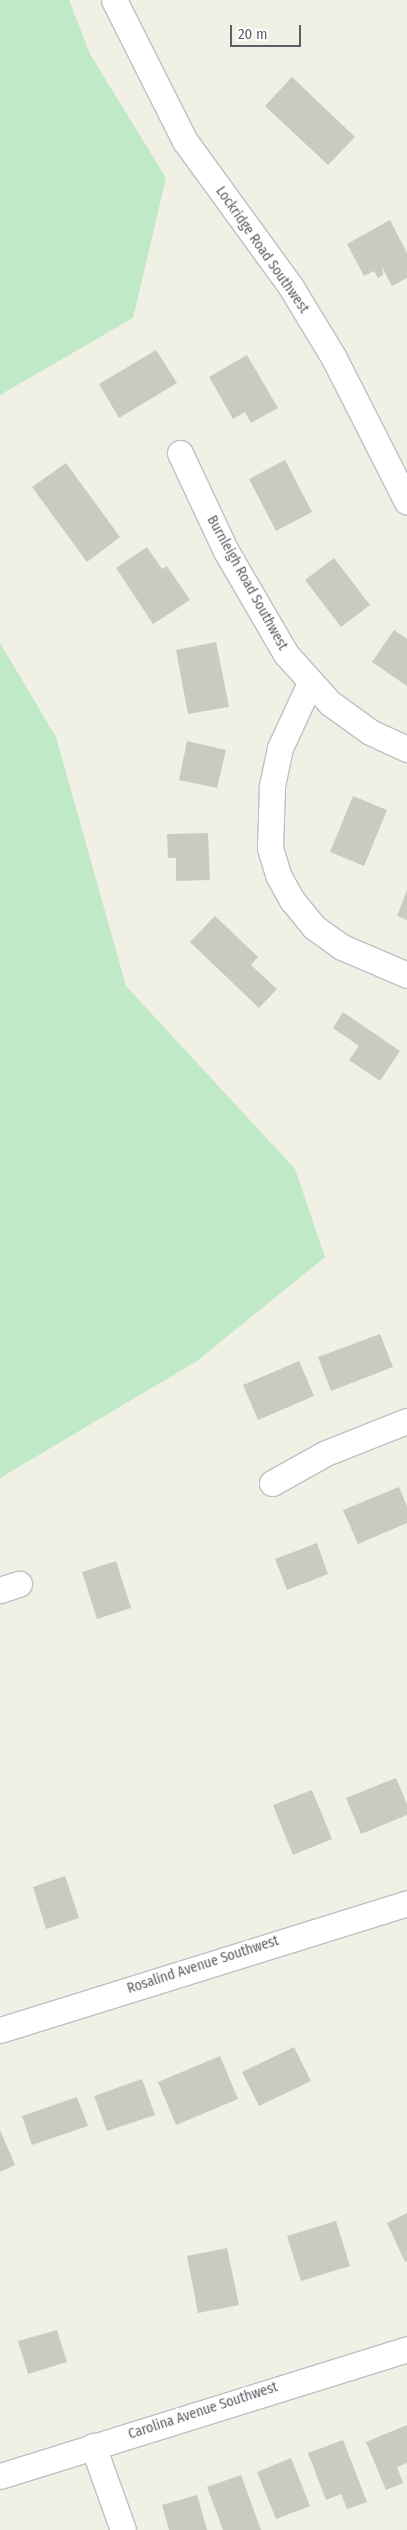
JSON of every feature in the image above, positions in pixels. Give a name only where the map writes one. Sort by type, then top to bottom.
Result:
[{"type":"street","name":"Lockridge Road Southwest","points":[[114,0],[185,141],[291,287],[334,358],[407,502]]},
{"type":"street","name":"Burnleigh Road Southwest","points":[[180,453],[259,610],[310,683],[370,732],[407,749]]},
{"type":"street","points":[[310,683],[280,748],[272,786],[270,848],[278,875],[292,900],[314,927],[342,947],[407,974]]},
{"type":"street","points":[[272,1483],[326,1453],[407,1421]]},
{"type":"street","name":"Rosalind Avenue Southwest","points":[[0,2030],[407,1903]]},
{"type":"street","name":"Carolina Avenue Southwest","points":[[0,2476],[407,2349]]},
{"type":"street","points":[[93,2446],[122,2530]]},
{"type":"green space","points":[[0,0],[69,0],[90,54],[166,178],[133,318],[0,395]]},
{"type":"green space","points":[[0,643],[56,737],[126,986],[295,1169],[325,1257],[197,1361],[0,1478]]},
{"type":"building","points":[[292,77],[355,137],[328,165],[265,106]]},
{"type":"building","points":[[390,220],[407,253],[407,278],[392,286],[382,267],[383,275],[378,278],[374,271],[364,276],[347,244]]},
{"type":"building","points":[[156,350],[177,383],[119,418],[99,384]]},
{"type":"building","points":[[247,355],[278,408],[251,423],[245,412],[233,419],[209,377]]},
{"type":"building","points":[[285,460],[312,512],[276,531],[249,479]]},
{"type":"building","points":[[66,463],[120,537],[87,562],[32,487]]},
{"type":"building","points":[[147,547],[162,569],[167,566],[190,600],[153,624],[116,568]]},
{"type":"building","points":[[334,558],[370,605],[341,627],[305,580]]},
{"type":"building","points":[[394,630],[407,639],[407,686],[372,662]]},
{"type":"building","points":[[216,642],[229,707],[188,714],[176,650]]},
{"type":"building","points":[[187,741],[226,750],[217,788],[179,780]]},
{"type":"building","points":[[353,796],[387,810],[364,866],[330,852]]},
{"type":"building","points":[[208,833],[210,880],[176,881],[176,858],[168,858],[167,834]]},
{"type":"building","points":[[407,890],[407,920],[397,916]]},
{"type":"building","points":[[215,916],[258,957],[251,965],[277,989],[259,1008],[190,942]]},
{"type":"building","points":[[343,1012],[400,1051],[380,1081],[349,1060],[359,1046],[333,1028]]},
{"type":"building","points":[[380,1334],[393,1367],[331,1391],[318,1357]]},
{"type":"building","points":[[299,1361],[314,1396],[258,1420],[243,1385]]},
{"type":"building","points":[[399,1487],[407,1506],[407,1523],[358,1544],[343,1510]]},
{"type":"building","points":[[317,1543],[328,1574],[287,1590],[275,1559]]},
{"type":"building","points":[[116,1561],[131,1608],[97,1619],[82,1572]]},
{"type":"building","points":[[396,1778],[407,1804],[407,1815],[361,1834],[346,1798]]},
{"type":"building","points":[[312,1790],[332,1839],[293,1855],[273,1805]]},
{"type":"building","points":[[65,1876],[79,1918],[46,1929],[33,1887]]},
{"type":"building","points":[[294,2047],[311,2081],[259,2106],[242,2072]]},
{"type":"building","points":[[220,2056],[238,2099],[176,2125],[158,2082]]},
{"type":"building","points":[[142,2079],[155,2115],[107,2131],[94,2096]]},
{"type":"building","points":[[77,2097],[88,2126],[32,2145],[22,2116]]},
{"type":"building","points":[[0,2130],[15,2165],[0,2172]]},
{"type":"building","points":[[407,2213],[407,2261],[405,2262],[387,2223]]},
{"type":"building","points":[[336,2221],[350,2266],[301,2281],[287,2236]]},
{"type":"building","points":[[227,2248],[239,2305],[198,2313],[187,2256]]},
{"type":"building","points":[[57,2330],[67,2362],[28,2374],[18,2341]]},
{"type":"building","points":[[407,2425],[407,2463],[397,2467],[403,2483],[386,2490],[366,2442]]},
{"type":"building","points":[[343,2440],[367,2502],[347,2509],[341,2494],[326,2500],[308,2453]]},
{"type":"building","points":[[291,2458],[310,2506],[276,2519],[257,2472]]},
{"type":"building","points":[[241,2475],[261,2530],[223,2530],[207,2487]]},
{"type":"building","points":[[197,2495],[207,2530],[169,2530],[162,2505]]}]
